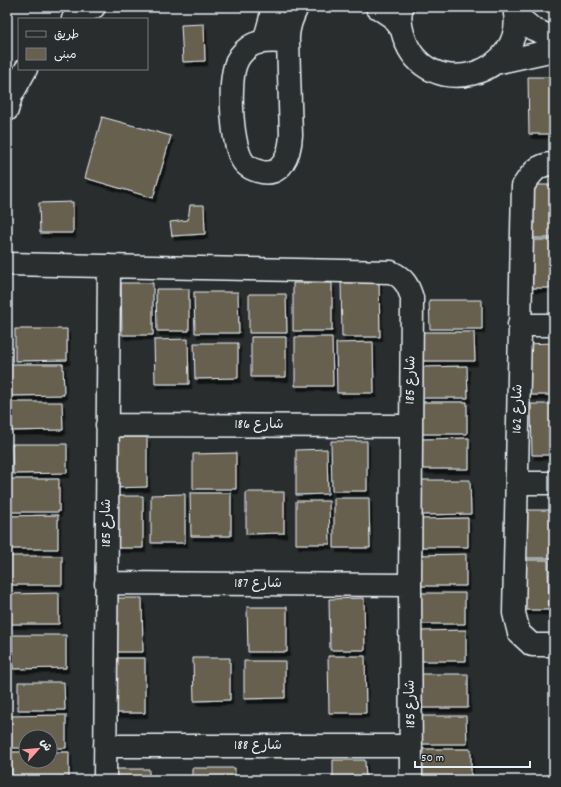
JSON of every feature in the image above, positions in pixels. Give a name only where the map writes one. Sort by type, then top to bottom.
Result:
[{"type":"street","points":[[75,18],[94,7]]},
{"type":"street","points":[[264,42],[271,17],[271,7]]},
{"type":"street","points":[[288,42],[264,42],[250,46],[241,54],[235,65],[232,79],[234,139],[239,155],[245,164],[252,169],[271,173],[279,168],[286,160],[290,150],[291,136],[288,42],[290,21],[297,7]]},
{"type":"street","points":[[377,7],[392,17],[401,18],[410,49],[416,59],[430,70],[446,75],[464,76],[480,72],[495,63],[507,49],[514,32],[515,11]]},
{"type":"street","points":[[515,11],[533,29],[554,38]]},
{"type":"street","points":[[495,63],[554,50]]},
{"type":"street","points":[[7,110],[11,96],[25,70]]},
{"type":"street","name":"شارع 162","points":[[554,164],[549,164],[533,170],[523,186],[514,613],[519,633],[532,645],[554,645]]},
{"type":"street","name":"شارع 185","points":[[7,264],[391,272],[400,276],[407,284],[412,298],[410,426],[411,780]]},
{"type":"street","name":"شارع 185","points":[[105,780],[109,266]]},
{"type":"street","points":[[519,325],[554,325]]},
{"type":"street","name":"شارع 186","points":[[107,425],[410,426]]},
{"type":"street","points":[[517,483],[554,483]]},
{"type":"street","name":"شارع 187","points":[[106,583],[410,585]]},
{"type":"street","name":"شارع 188","points":[[105,746],[411,746]]},
{"type":"building","points":[[204,24],[205,61],[183,62],[181,25]]},
{"type":"building","points":[[528,77],[554,77],[554,134],[529,134]]},
{"type":"building","points":[[102,117],[171,136],[153,198],[85,178]]},
{"type":"building","points":[[528,185],[554,185],[554,238],[528,238]]},
{"type":"building","points":[[73,202],[73,233],[40,233],[39,203]]},
{"type":"building","points":[[190,205],[204,205],[205,234],[172,236],[170,222],[188,220]]},
{"type":"building","points":[[526,240],[554,240],[554,288],[526,288]]},
{"type":"building","points":[[379,279],[380,337],[342,337],[341,280]]},
{"type":"building","points":[[121,283],[153,283],[153,335],[122,335]]},
{"type":"building","points":[[293,283],[332,283],[332,331],[293,331]]},
{"type":"building","points":[[156,289],[189,289],[189,331],[157,331]]},
{"type":"building","points":[[194,292],[238,292],[239,333],[195,333]]},
{"type":"building","points":[[249,294],[286,294],[287,333],[249,333]]},
{"type":"building","points":[[429,300],[482,300],[482,329],[430,329]]},
{"type":"building","points":[[15,329],[67,329],[67,360],[15,361]]},
{"type":"building","points":[[420,332],[474,332],[475,361],[420,361]]},
{"type":"building","points":[[251,337],[286,337],[286,377],[251,377]]},
{"type":"building","points":[[295,337],[332,337],[333,386],[295,386]]},
{"type":"building","points":[[188,339],[189,384],[155,384],[154,340]]},
{"type":"building","points":[[373,342],[374,393],[337,393],[336,343]]},
{"type":"building","points":[[194,343],[238,343],[238,378],[195,379]]},
{"type":"building","points":[[554,343],[554,395],[525,395],[524,344]]},
{"type":"building","points":[[9,364],[63,364],[64,395],[9,396]]},
{"type":"building","points":[[467,366],[468,398],[422,398],[421,367]]},
{"type":"building","points":[[7,402],[62,402],[63,430],[7,431]]},
{"type":"building","points":[[421,402],[467,402],[467,434],[422,434]]},
{"type":"building","points":[[531,404],[554,404],[554,455],[532,455]]},
{"type":"building","points":[[111,437],[147,437],[147,487],[111,488]]},
{"type":"building","points":[[469,438],[469,469],[422,469],[421,439]]},
{"type":"building","points":[[331,441],[367,441],[367,491],[332,491]]},
{"type":"building","points":[[12,444],[67,444],[67,473],[13,474]]},
{"type":"building","points":[[327,449],[328,494],[296,495],[296,450]]},
{"type":"building","points":[[236,453],[236,489],[193,489],[193,454]]},
{"type":"building","points":[[8,479],[59,479],[59,512],[8,512]]},
{"type":"building","points":[[420,480],[470,480],[471,514],[421,515]]},
{"type":"building","points":[[246,492],[284,492],[284,533],[246,534]]},
{"type":"building","points":[[190,493],[231,493],[231,536],[191,536]]},
{"type":"building","points":[[185,494],[185,543],[151,543],[151,495]]},
{"type":"building","points":[[111,496],[143,496],[143,548],[111,548]]},
{"type":"building","points":[[334,498],[369,498],[370,548],[334,548]]},
{"type":"building","points":[[296,501],[329,501],[330,544],[296,544]]},
{"type":"building","points":[[525,510],[554,510],[554,558],[525,558]]},
{"type":"building","points":[[58,515],[58,549],[7,549],[7,516]]},
{"type":"building","points":[[468,518],[468,547],[419,547],[418,519]]},
{"type":"building","points":[[466,554],[466,586],[418,586],[417,555]]},
{"type":"building","points":[[7,556],[62,556],[62,585],[7,585]]},
{"type":"building","points":[[519,560],[548,560],[549,610],[520,610]]},
{"type":"building","points":[[59,593],[59,624],[9,624],[8,594]]},
{"type":"building","points":[[421,593],[465,593],[465,624],[421,624]]},
{"type":"building","points":[[110,598],[142,598],[143,652],[110,652]]},
{"type":"building","points":[[364,598],[365,650],[330,650],[329,599]]},
{"type":"building","points":[[247,607],[287,607],[287,652],[248,652]]},
{"type":"building","points":[[466,630],[466,661],[420,661],[420,631]]},
{"type":"building","points":[[12,635],[66,635],[66,668],[13,669]]},
{"type":"building","points":[[328,656],[365,656],[366,713],[329,713]]},
{"type":"building","points":[[114,658],[145,658],[145,713],[114,713]]},
{"type":"building","points":[[193,658],[230,658],[230,700],[194,701]]},
{"type":"building","points":[[244,661],[285,661],[285,698],[244,699]]},
{"type":"building","points":[[418,674],[468,674],[468,708],[419,708]]},
{"type":"building","points":[[18,682],[64,682],[65,710],[18,710]]},
{"type":"building","points":[[66,715],[66,748],[58,748],[58,729],[18,729],[18,748],[10,748],[9,716]]},
{"type":"building","points":[[419,716],[466,716],[467,744],[420,744]]},
{"type":"building","points":[[420,749],[471,749],[471,780],[420,780]]},
{"type":"building","points":[[11,752],[18,752],[18,769],[58,769],[58,752],[69,752],[69,780],[12,780]]},
{"type":"building","points":[[333,760],[365,760],[366,780],[333,780]]},
{"type":"building","points":[[192,768],[235,768],[235,780],[192,780]]},
{"type":"building","points":[[114,769],[149,769],[149,780],[114,780]]}]
